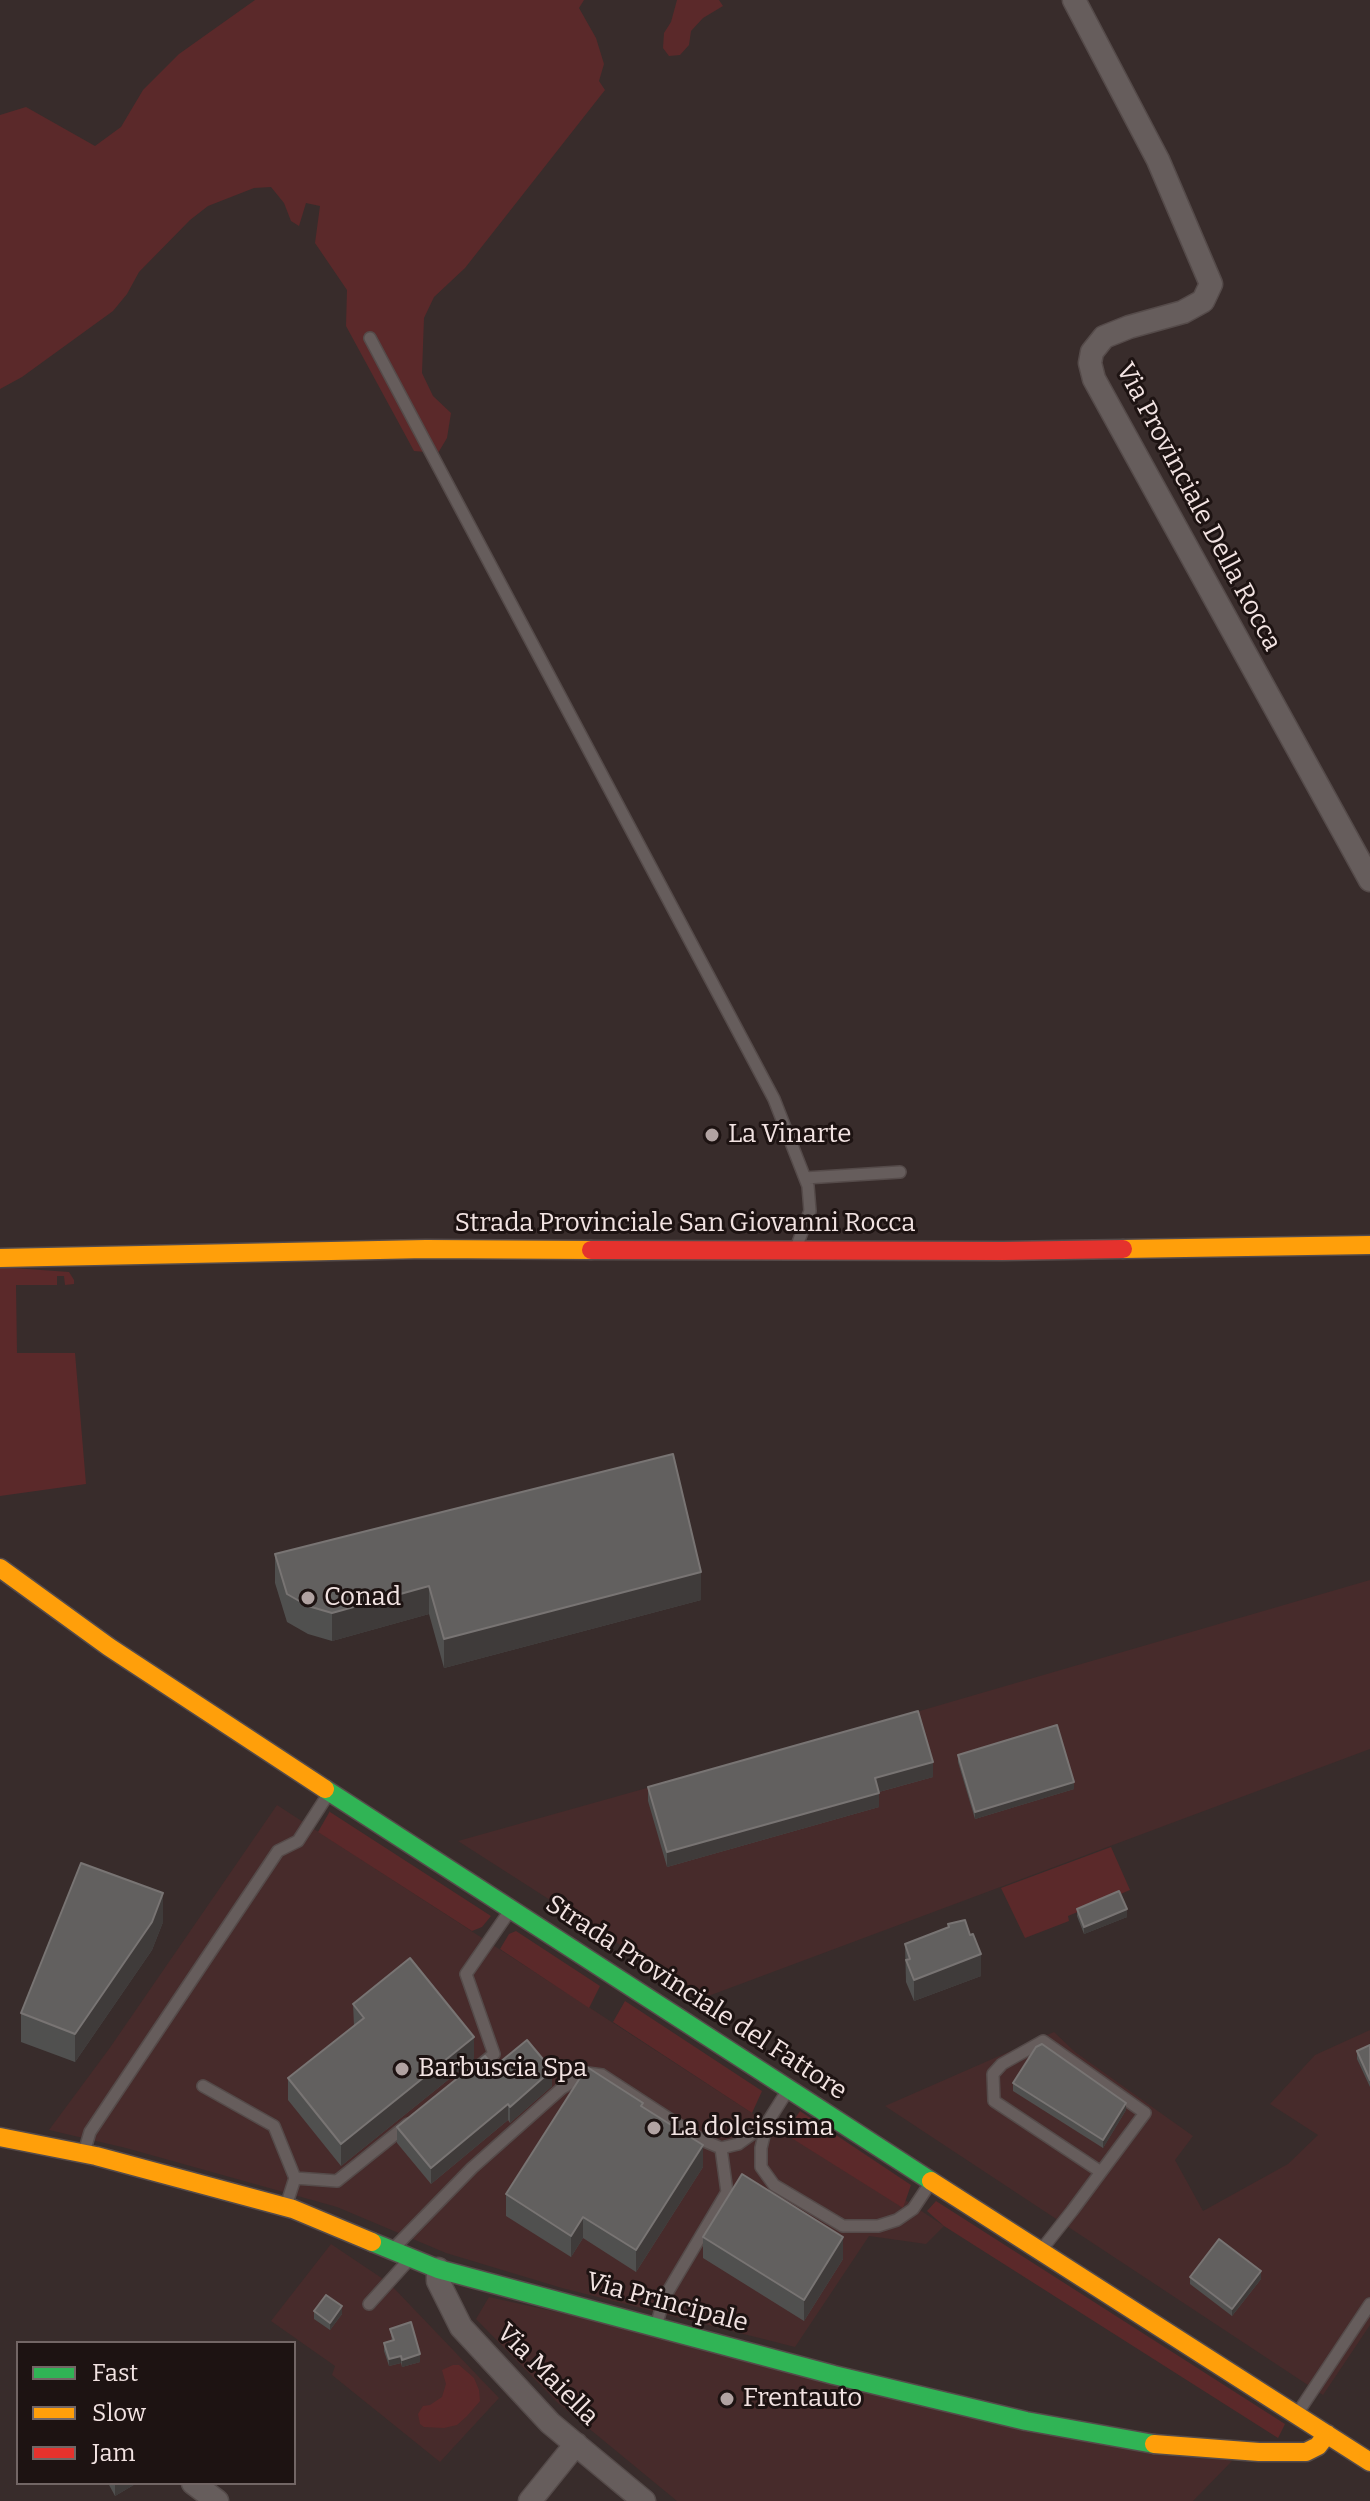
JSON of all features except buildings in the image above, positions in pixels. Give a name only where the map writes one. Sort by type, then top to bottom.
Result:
[{"type":"main road","name":"Strada Provinciale San Giovanni Rocca","points":[[0,1258],[426,1249],[1003,1251],[1370,1245]]},
{"type":"main road","name":"Strada Provinciale del Fattore","points":[[0,1568],[109,1647],[511,1910],[1370,2462]]},
{"type":"main road","name":"Via Principale","points":[[0,2137],[84,2154],[285,2207],[329,2222],[438,2269],[834,2375],[1026,2421],[1142,2443],[1259,2452],[1306,2452],[1318,2446],[1327,2434]]},
{"type":"street","name":"Via Provinciale Della Rocca","points":[[1074,0],[1158,160],[1211,284],[1203,301],[1183,312],[1104,337],[1092,352],[1090,363],[1094,379],[1370,880]]},
{"type":"street","name":"Via Maiella","points":[[438,2269],[438,2281],[461,2327],[550,2423],[644,2501]]},
{"type":"street","points":[[530,2501],[576,2444]]},
{"type":"street","points":[[196,2485],[217,2501]]},
{"type":"lane","points":[[370,338],[774,1099],[808,1186],[810,1211],[795,1251]]},
{"type":"lane","points":[[805,1178],[900,1172]]},
{"type":"lane","points":[[84,2154],[90,2132],[278,1851],[298,1841],[330,1791]]},
{"type":"lane","points":[[470,2074],[494,2054],[466,1974],[511,1910]]},
{"type":"lane","points":[[1041,2251],[1101,2172],[1145,2113],[1043,2041],[1002,2064],[993,2074],[994,2101],[1101,2172]]},
{"type":"lane","points":[[392,2250],[472,2168],[562,2088],[587,2073],[602,2075],[702,2140],[721,2148],[738,2144],[767,2123]]},
{"type":"lane","points":[[203,2086],[274,2126],[295,2178],[285,2207]]},
{"type":"lane","points":[[789,2090],[767,2123],[761,2148],[761,2167],[774,2185],[843,2226],[878,2226],[897,2220],[913,2209],[931,2181]]},
{"type":"lane","points":[[295,2178],[337,2181],[422,2113]]},
{"type":"lane","points":[[656,2328],[664,2298],[727,2192],[721,2148]]},
{"type":"lane","points":[[369,2304],[410,2259]]},
{"type":"lane","points":[[1297,2414],[1370,2304]]},
{"type":"shaded area","points":[[255,0],[584,0],[579,8],[596,38],[604,64],[599,81],[605,90],[465,268],[434,297],[424,318],[422,373],[433,396],[451,413],[447,438],[438,453],[414,451],[346,326],[347,290],[315,243],[320,206],[306,203],[299,226],[291,221],[284,203],[271,187],[254,188],[208,206],[139,272],[113,311],[22,377],[0,389],[0,115],[26,107],[95,146],[121,127],[143,90],[179,54]]},
{"type":"shaded area","points":[[677,0],[719,0],[723,6],[703,18],[691,31],[689,45],[680,55],[669,56],[663,48],[664,33],[671,22]]},
{"type":"shaded area","points":[[0,1267],[69,1272],[74,1280],[74,1284],[65,1285],[64,1276],[57,1276],[57,1285],[16,1285],[17,1353],[75,1353],[86,1484],[0,1496]]},
{"type":"shaded area","points":[[1370,1580],[1370,1749],[703,1998],[458,1841],[875,1724]]},
{"type":"shaded area","points":[[277,1805],[752,2113],[903,2207],[905,2200],[944,2226],[926,2244],[869,2236],[795,2347],[562,2288],[446,2253],[337,2207],[126,2148],[49,2130],[109,2049]]},
{"type":"shaded area","points":[[330,1811],[491,1916],[482,1927],[472,1931],[318,1832]]},
{"type":"shaded area","points":[[1111,1847],[1130,1890],[1068,1916],[1069,1921],[1025,1938],[1001,1888]]},
{"type":"shaded area","points":[[516,1931],[600,1986],[589,2008],[500,1949],[509,1934]]},
{"type":"shaded area","points":[[625,2001],[762,2091],[752,2113],[613,2022]]},
{"type":"shaded area","points":[[1370,2030],[1370,2325],[1323,2395],[885,2106],[1054,2032],[1075,2052],[1193,2136],[1175,2160],[1203,2211],[1288,2164],[1318,2135],[1270,2104],[1315,2055]]},
{"type":"shaded area","points":[[800,2111],[911,2185],[903,2208],[785,2134]]},
{"type":"shaded area","points":[[936,2201],[1285,2424],[1278,2438],[944,2226],[927,2211]]},
{"type":"shaded area","points":[[331,2244],[389,2283],[499,2398],[440,2462],[332,2375],[335,2366],[271,2321]]},
{"type":"shaded area","name":"Frentauto","points":[[489,2297],[1232,2461],[1193,2501],[677,2501],[558,2403],[476,2319]]},
{"type":"shaded area","points":[[459,2365],[474,2378],[480,2401],[457,2425],[424,2427],[418,2414],[423,2406],[442,2397],[446,2384],[442,2370]]},
{"type":"traffic: fast","points":[[325,1789],[931,2181]]},
{"type":"traffic: fast","points":[[372,2242],[438,2269],[834,2375],[1026,2421],[1154,2444]]},
{"type":"traffic: slow","points":[[1123,1249],[1370,1245]]},
{"type":"traffic: slow","points":[[0,1258],[426,1249],[591,1250]]},
{"type":"traffic: slow","points":[[0,1568],[109,1647],[325,1789]]},
{"type":"traffic: slow","points":[[0,2137],[96,2156],[293,2209],[372,2242]]},
{"type":"traffic: slow","points":[[931,2181],[1370,2462]]},
{"type":"traffic: slow","points":[[1154,2444],[1259,2452],[1306,2452],[1318,2446],[1327,2434]]},
{"type":"traffic: jam","points":[[591,1250],[1123,1249]]},
{"type":"place","name":"La Vinarte","points":[[712,1135]]},
{"type":"place","name":"Conad","points":[[308,1598]]},
{"type":"place","name":"Barbuscia Spa","points":[[402,2069]]},
{"type":"place","name":"La dolcissima","points":[[654,2128]]},
{"type":"place","name":"Frentauto","points":[[727,2399]]}]
